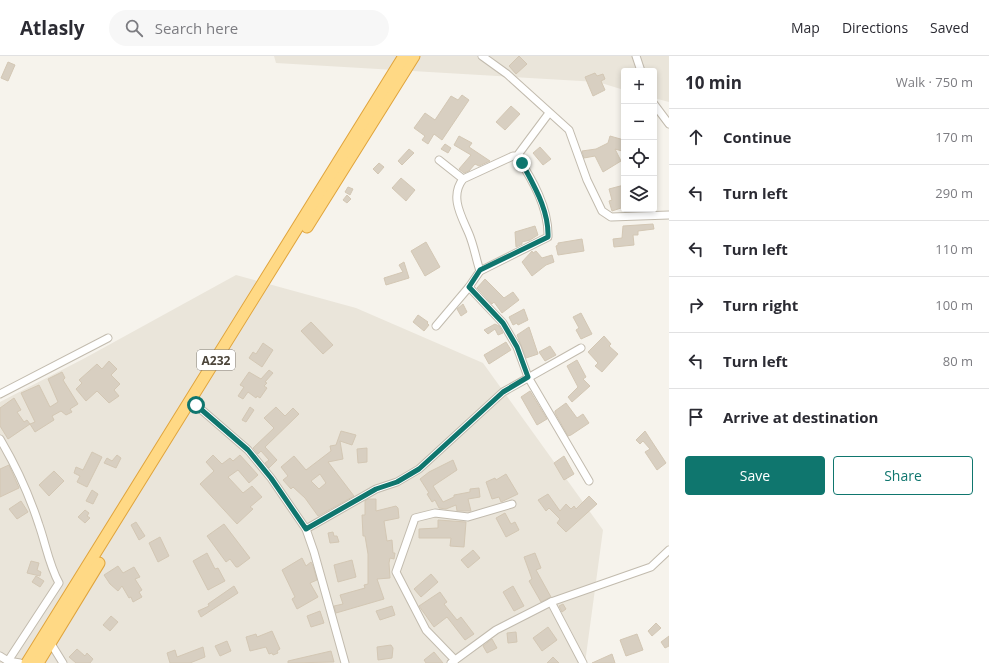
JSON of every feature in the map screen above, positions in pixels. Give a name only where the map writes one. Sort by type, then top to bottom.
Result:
[{"type":"highway","name":"A232","points":[[38,663],[45,645],[404,56]]},
{"type":"highway","name":"A232","points":[[27,663],[45,645],[414,56]]},
{"type":"street","points":[[482,56],[507,74],[569,130],[587,180],[602,211],[611,217],[669,215]]},
{"type":"street","points":[[636,56],[640,68]]},
{"type":"street","points":[[657,108],[669,124]]},
{"type":"street","points":[[480,270],[470,235],[457,210],[458,185],[463,179],[517,156],[549,112]]},
{"type":"street","points":[[436,326],[469,287],[480,270],[548,237],[548,228],[544,209],[517,156]]},
{"type":"street","points":[[439,160],[463,179]]},
{"type":"street","points":[[469,287],[503,323],[517,347],[528,377],[588,481]]},
{"type":"street","points":[[0,394],[108,338]]},
{"type":"street","points":[[306,529],[376,489],[397,482],[419,469],[503,392],[582,348]]},
{"type":"street","points":[[196,405],[248,450],[271,478],[306,529],[316,559],[345,663]]},
{"type":"street","points":[[0,439],[18,469],[39,526],[52,568],[59,583],[8,661]]},
{"type":"street","points":[[512,504],[468,517],[435,513],[415,518],[396,572],[426,630],[453,662],[496,630],[552,602],[651,567],[669,550]]},
{"type":"street","points":[[552,602],[583,663]]},
{"type":"street","points":[[45,645],[63,663]]},
{"type":"street","points":[[0,656],[8,661],[20,663]]},
{"type":"shaded area","points":[[274,56],[669,56],[669,102],[657,99],[657,68],[621,68],[621,89],[598,82],[276,63]]},
{"type":"shaded area","points":[[236,275],[356,308],[483,363],[603,530],[585,663],[0,663],[0,402],[85,358]]},
{"type":"building","points":[[519,56],[527,64],[516,74],[509,66]]},
{"type":"building","points":[[8,62],[15,65],[8,81],[1,78]]},
{"type":"building","points":[[595,73],[597,76],[603,74],[605,79],[601,81],[605,90],[593,96],[585,77]]},
{"type":"building","points":[[462,95],[469,100],[442,140],[434,134],[428,144],[422,140],[425,136],[414,128],[425,113],[435,120],[451,96],[458,100]]},
{"type":"building","points":[[511,106],[520,114],[505,130],[496,122]]},
{"type":"building","points":[[459,136],[472,143],[469,147],[490,161],[479,166],[475,164],[469,171],[464,173],[459,169],[471,155],[454,145]]},
{"type":"building","points":[[610,136],[621,139],[621,151],[615,149],[621,161],[603,172],[595,156],[584,158],[582,151],[596,149],[608,143]]},
{"type":"building","points":[[445,144],[451,148],[448,153],[441,149]]},
{"type":"building","points":[[540,147],[551,159],[543,165],[533,153]]},
{"type":"building","points":[[409,149],[414,153],[402,165],[398,161]]},
{"type":"building","points":[[379,163],[384,167],[378,174],[373,169]]},
{"type":"building","points":[[401,178],[415,190],[406,201],[392,188]]},
{"type":"building","points":[[621,186],[621,208],[612,211],[609,201],[612,200],[609,189]]},
{"type":"building","points":[[348,187],[353,189],[350,195],[345,192]]},
{"type":"building","points":[[347,195],[351,199],[347,203],[343,200]]},
{"type":"building","points":[[653,224],[654,229],[638,231],[638,235],[633,235],[634,245],[614,247],[613,239],[622,238],[623,226]]},
{"type":"building","points":[[535,226],[538,235],[530,240],[522,242],[522,244],[516,247],[515,232]]},
{"type":"building","points":[[582,239],[584,251],[558,255],[556,246],[558,243]]},
{"type":"building","points":[[426,242],[440,267],[425,276],[411,251]]},
{"type":"building","points":[[532,251],[533,253],[536,251],[542,258],[552,255],[554,262],[546,265],[532,276],[522,262]]},
{"type":"building","points":[[404,262],[409,278],[386,285],[384,278],[403,272],[399,265]]},
{"type":"building","points":[[485,279],[504,298],[513,292],[519,300],[502,313],[494,302],[492,304],[477,288]]},
{"type":"building","points":[[463,304],[467,312],[461,316],[457,309]]},
{"type":"building","points":[[524,309],[528,320],[518,325],[517,323],[513,325],[509,317]]},
{"type":"building","points":[[581,313],[592,334],[581,339],[576,330],[579,328],[573,317]]},
{"type":"building","points":[[418,315],[428,322],[427,323],[429,325],[424,331],[413,322]]},
{"type":"building","points":[[311,322],[333,345],[323,354],[301,331]]},
{"type":"building","points":[[495,324],[499,326],[503,333],[498,335],[495,329],[488,334],[484,330]]},
{"type":"building","points":[[529,327],[538,354],[526,358],[517,335]]},
{"type":"building","points":[[604,336],[611,344],[609,346],[618,354],[602,372],[595,366],[598,363],[588,352]]},
{"type":"building","points":[[506,342],[511,350],[489,364],[484,355]]},
{"type":"building","points":[[263,343],[273,350],[262,367],[249,358],[253,352],[256,354]]},
{"type":"building","points":[[550,346],[556,355],[545,361],[539,352]]},
{"type":"building","points":[[577,360],[586,377],[583,379],[590,386],[572,402],[568,397],[578,387],[567,366]]},
{"type":"building","points":[[109,361],[117,369],[111,375],[120,384],[114,390],[119,396],[109,403],[97,391],[86,401],[76,389],[82,383],[79,380],[97,364],[102,369]]},
{"type":"building","points":[[269,370],[273,373],[265,382],[267,383],[264,386],[267,388],[260,398],[257,396],[256,398],[248,392],[243,399],[238,396],[244,387],[240,385],[249,372],[261,379]]},
{"type":"building","points":[[62,372],[65,378],[63,380],[78,404],[70,409],[72,412],[66,415],[61,411],[52,416],[54,420],[35,432],[30,424],[35,422],[21,393],[39,385],[50,407],[58,402],[48,379]]},
{"type":"building","points":[[530,391],[547,419],[537,425],[521,397]]},
{"type":"building","points":[[14,398],[21,410],[17,412],[24,422],[27,420],[30,424],[8,439],[0,426],[0,408]]},
{"type":"building","points":[[566,403],[577,418],[583,414],[589,423],[568,436],[555,413],[555,411]]},
{"type":"building","points":[[250,407],[254,410],[246,422],[242,420]]},
{"type":"building","points":[[276,407],[285,416],[293,408],[299,414],[265,447],[277,460],[269,468],[265,463],[269,460],[261,451],[258,454],[253,448],[274,428],[264,418]]},
{"type":"building","points":[[341,431],[356,435],[352,445],[340,441],[343,459],[328,462],[354,496],[318,516],[305,498],[293,487],[291,489],[283,480],[288,476],[281,467],[294,456],[306,470],[331,451],[330,446],[336,445]],"holes":[[[320,474],[326,483],[319,489],[311,481]]]},
{"type":"building","points":[[645,431],[666,463],[657,470],[645,452],[650,449],[643,441],[640,444],[636,440]]},
{"type":"building","points":[[367,448],[367,462],[358,463],[357,449]]},
{"type":"building","points":[[92,452],[102,457],[87,487],[77,482],[80,476],[74,473],[76,467],[83,470]]},
{"type":"building","points":[[117,455],[121,458],[116,468],[104,463],[107,458],[112,461]]},
{"type":"building","points":[[213,455],[222,464],[230,458],[233,461],[240,455],[258,475],[249,483],[238,470],[228,477],[243,493],[252,486],[262,497],[250,507],[253,509],[237,524],[200,484],[214,471],[206,462]]},
{"type":"building","points":[[564,456],[574,474],[564,480],[554,463]]},
{"type":"building","points":[[453,460],[457,470],[433,486],[443,502],[454,497],[454,495],[470,492],[470,489],[479,488],[480,497],[468,499],[471,511],[457,511],[456,505],[446,509],[439,508],[435,500],[432,502],[427,494],[429,493],[420,479],[429,472]]},
{"type":"building","points":[[9,465],[19,488],[0,497],[0,469]]},
{"type":"building","points":[[54,471],[64,481],[49,496],[39,485]]},
{"type":"building","points":[[506,474],[518,494],[501,502],[499,497],[492,499],[486,482],[495,478],[496,480]]},
{"type":"building","points":[[92,490],[98,494],[93,504],[86,501]]},
{"type":"building","points":[[548,494],[560,511],[566,504],[571,509],[574,506],[576,509],[589,496],[597,504],[566,532],[557,523],[560,519],[549,508],[546,511],[538,500]]},
{"type":"building","points":[[368,499],[376,499],[376,511],[396,506],[398,508],[399,518],[384,521],[387,541],[392,540],[393,553],[395,553],[394,559],[390,558],[389,563],[390,578],[377,579],[384,599],[336,613],[334,606],[343,604],[340,595],[365,588],[364,585],[368,584],[368,554],[365,536],[363,536],[362,515],[365,515],[365,501]]},
{"type":"building","points":[[21,501],[28,512],[17,519],[9,509]]},
{"type":"building","points":[[85,510],[89,513],[87,516],[90,518],[85,523],[78,517]]},
{"type":"building","points":[[505,513],[511,524],[515,522],[519,530],[506,537],[496,518]]},
{"type":"building","points":[[438,520],[466,522],[464,547],[450,546],[451,538],[419,538],[419,529],[438,528]]},
{"type":"building","points":[[136,522],[145,536],[139,540],[131,525]]},
{"type":"building","points":[[224,524],[250,558],[238,567],[236,567],[230,559],[226,562],[207,536]]},
{"type":"building","points":[[333,532],[334,536],[337,536],[339,542],[330,543],[328,533]]},
{"type":"building","points":[[160,537],[169,556],[158,562],[149,543]]},
{"type":"building","points":[[473,550],[480,558],[468,568],[461,560]]},
{"type":"building","points":[[207,553],[215,569],[218,568],[225,581],[208,590],[193,561]]},
{"type":"building","points":[[535,553],[541,568],[536,570],[551,597],[541,602],[529,581],[532,579],[524,557]]},
{"type":"building","points":[[302,558],[306,566],[311,562],[313,566],[317,580],[310,583],[318,597],[297,609],[292,599],[295,597],[282,570]]},
{"type":"building","points":[[352,560],[356,577],[338,582],[334,565]]},
{"type":"building","points":[[31,561],[39,563],[37,570],[41,572],[40,576],[27,573]]},
{"type":"building","points":[[118,566],[123,573],[134,567],[140,577],[135,579],[142,590],[139,592],[142,597],[133,602],[122,586],[118,591],[110,584],[104,575]]},
{"type":"building","points":[[431,574],[438,582],[421,597],[414,589]]},
{"type":"building","points":[[36,576],[44,581],[40,587],[32,582]]},
{"type":"building","points":[[234,586],[238,593],[201,617],[198,611],[209,606],[208,604]]},
{"type":"building","points":[[513,586],[524,606],[514,611],[503,592]]},
{"type":"building","points":[[440,592],[447,602],[444,604],[457,620],[461,617],[474,634],[465,640],[447,617],[434,627],[419,606]]},
{"type":"building","points":[[563,604],[566,609],[562,612],[559,606]]},
{"type":"building","points":[[392,606],[395,615],[380,620],[376,611]]},
{"type":"building","points":[[320,611],[324,623],[311,627],[307,616]]},
{"type":"building","points":[[111,616],[118,622],[110,631],[103,625]]},
{"type":"building","points":[[656,623],[661,628],[652,636],[648,631]]},
{"type":"building","points":[[548,627],[557,640],[542,651],[533,638]]},
{"type":"building","points":[[272,631],[280,649],[277,651],[278,653],[273,655],[272,653],[269,654],[266,647],[250,651],[246,637],[256,634],[257,637]]},
{"type":"building","points":[[516,632],[517,642],[508,643],[507,633]]},
{"type":"building","points":[[637,634],[643,650],[626,656],[620,640]]},
{"type":"building","points":[[669,636],[669,646],[665,648],[661,642]]},
{"type":"building","points":[[492,639],[497,648],[487,653],[483,646]]},
{"type":"building","points":[[227,641],[231,651],[220,656],[215,646]]},
{"type":"building","points":[[391,645],[393,648],[392,658],[378,660],[377,647]]},
{"type":"building","points":[[203,647],[205,657],[190,663],[170,663],[167,653],[175,650],[177,657]]},
{"type":"building","points":[[77,649],[85,656],[87,653],[93,659],[90,663],[76,663],[69,657]]},
{"type":"building","points":[[331,651],[334,662],[288,663],[288,661]]},
{"type":"building","points":[[434,652],[443,663],[426,663],[424,660]]},
{"type":"building","points":[[612,654],[615,663],[592,663]]},
{"type":"building","points":[[553,657],[559,663],[547,663]]},
{"type":"route","points":[[196,405],[227,430],[248,450],[271,478],[306,529],[376,489],[397,482],[419,469],[446,446],[503,392],[528,377],[517,347],[503,323],[469,287],[480,270],[548,237],[548,228],[544,209],[522,163]]}]
